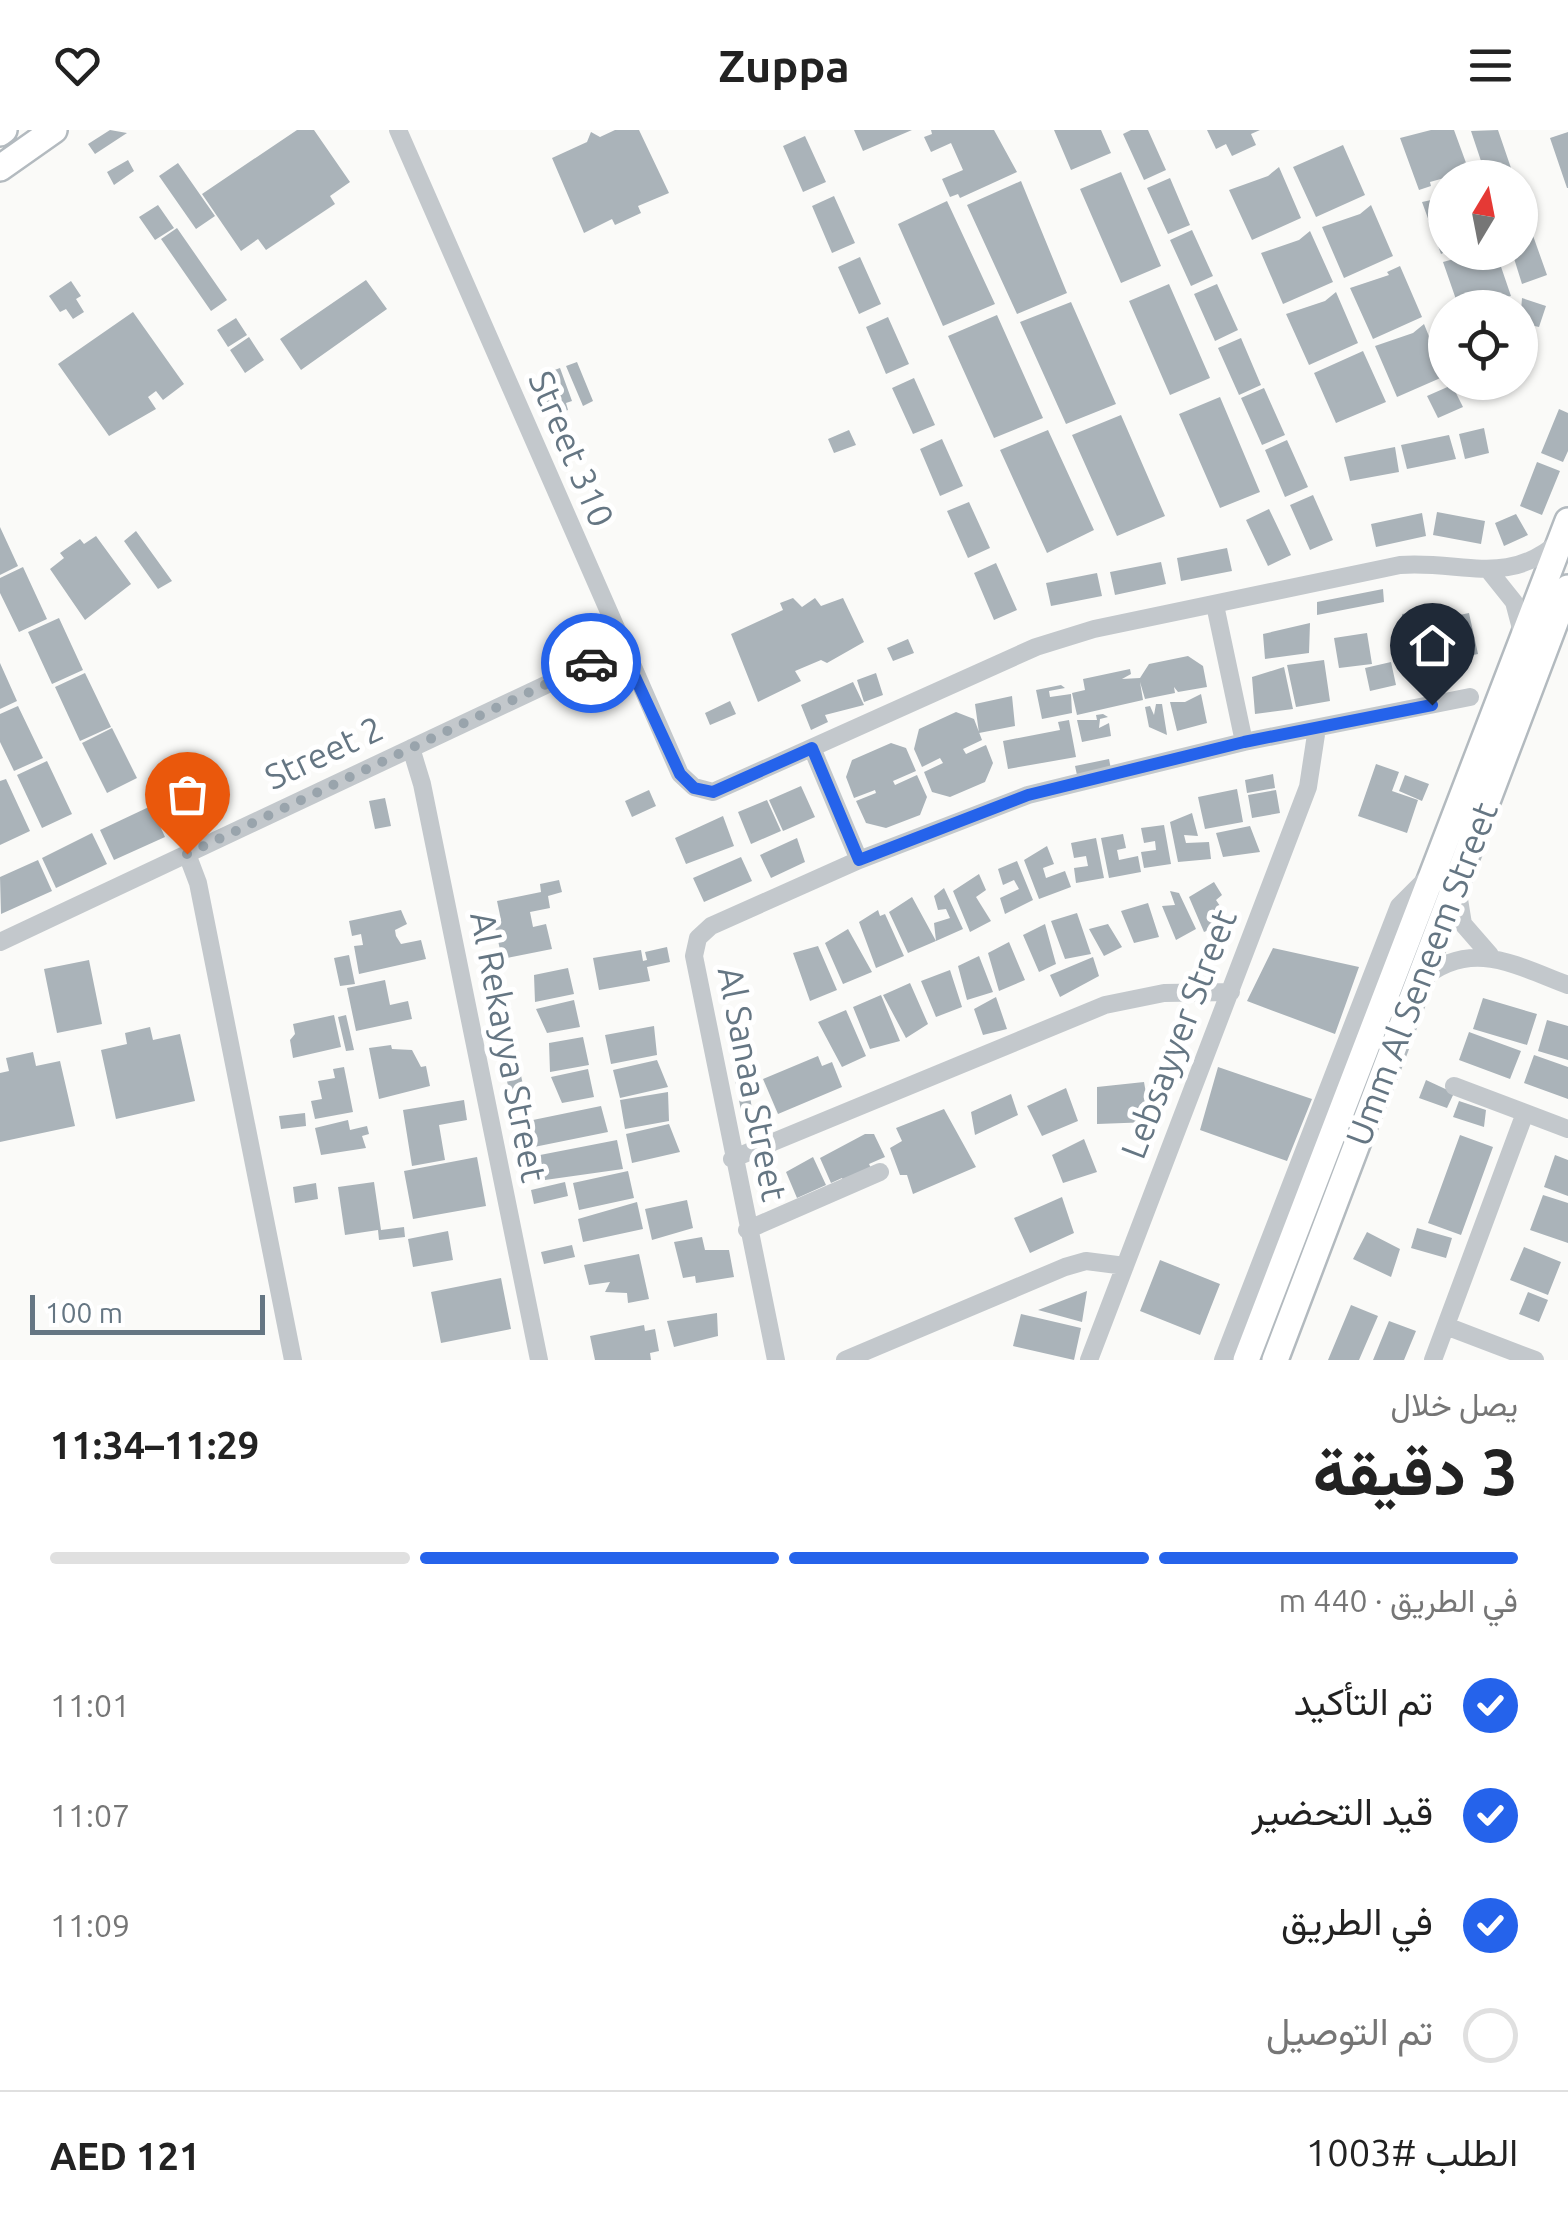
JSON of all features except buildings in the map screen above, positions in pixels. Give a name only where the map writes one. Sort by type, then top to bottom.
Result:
[{"type":"main road","points":[[0,168],[54,130]]},
{"type":"main road","name":"Umm Al Seneem Street","points":[[1275,1360],[1421,980],[1446,877],[1523,639],[1564,531]]},
{"type":"main road","name":"Umm Al Seneem Street","points":[[1249,1351],[1321,1164],[1568,588]]},
{"type":"main road","points":[[1318,1118],[1321,1164]]},
{"type":"main road","points":[[1226,1360],[1249,1351]]},
{"type":"street","name":"Street 310","points":[[398,130],[680,774],[694,788],[713,792],[812,748]]},
{"type":"street","points":[[859,860],[812,748],[1036,647],[1094,629],[1400,565],[1446,563],[1490,572],[1528,564],[1564,531]]},
{"type":"street","points":[[1490,572],[1514,602],[1523,639]]},
{"type":"street","points":[[1215,605],[1244,742]]},
{"type":"street","name":"Street 2","points":[[0,942],[622,649]]},
{"type":"street","name":"Al Sanaa Street","points":[[776,1360],[732,1159],[694,956],[698,938],[711,926],[859,860],[1028,795],[1244,742],[1470,697]]},
{"type":"street","name":"Lebsayyer Street","points":[[1089,1360],[1308,787],[1317,728]]},
{"type":"street","name":"Al Rekayya Street","points":[[410,748],[422,784],[539,1360]]},
{"type":"street","points":[[187,854],[198,883],[294,1360]]},
{"type":"street","points":[[1446,877],[1463,924],[1490,955]]},
{"type":"street","name":"Umm Al Seneem Street","points":[[1226,1360],[1398,906],[1446,877]]},
{"type":"street","points":[[1421,980],[1452,959],[1490,955],[1568,985]]},
{"type":"street","points":[[732,1159],[1105,1006],[1164,994],[1231,992]]},
{"type":"street","points":[[1454,1086],[1568,1129]]},
{"type":"street","points":[[1433,1360],[1525,1113]]},
{"type":"street","points":[[747,1230],[880,1172]]},
{"type":"street","points":[[845,1360],[1065,1267],[1086,1261],[1125,1266]]},
{"type":"street","points":[[1446,1326],[1535,1360]]},
{"type":"way so far","points":[[187,854],[591,663]]},
{"type":"route","points":[[591,663],[622,649],[680,774],[694,788],[713,792],[812,748],[859,860],[1028,795],[1244,742],[1432,705]]}]
